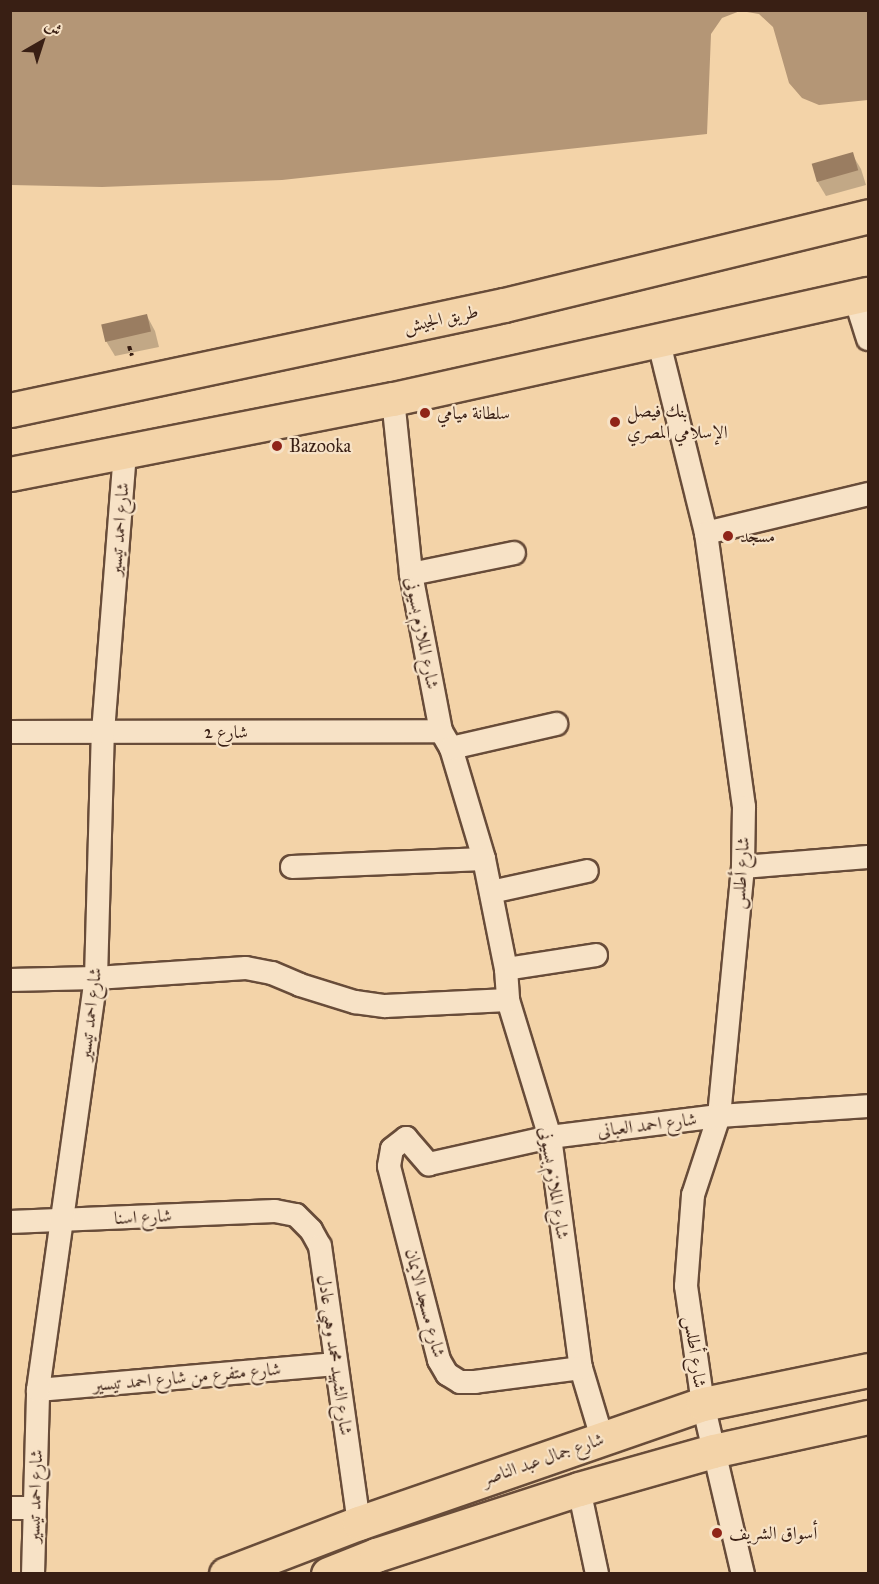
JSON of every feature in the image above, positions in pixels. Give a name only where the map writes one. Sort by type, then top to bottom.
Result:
[{"type":"main road","name":"طريق الجيش","points":[[10,410],[504,305],[868,216]]},
{"type":"main road","points":[[10,474],[393,399],[659,343],[862,296]]},
{"type":"main road","name":"شارع جمال عبد الناصر","points":[[226,1574],[359,1523],[703,1404],[868,1370]]},
{"type":"main road","points":[[328,1574],[378,1564],[579,1489],[713,1451],[868,1417]]},
{"type":"street","points":[[862,296],[868,339]]},
{"type":"street","name":"شارع أطلس","points":[[659,343],[706,533],[744,807],[743,867],[719,1116],[693,1196],[686,1286],[703,1404],[743,1574]]},
{"type":"street","name":"شارع الملازم بسيونى","points":[[393,399],[411,574],[446,739],[484,859],[506,969],[508,1000],[550,1137],[581,1368],[602,1438]]},
{"type":"street","name":"شارع احمد تيسير","points":[[33,1574],[38,1390],[96,978],[103,732],[125,452]]},
{"type":"street","points":[[706,533],[868,494]]},
{"type":"street","points":[[411,574],[514,553]]},
{"type":"street","name":"شارع 2","points":[[10,732],[446,739],[556,724]]},
{"type":"street","points":[[743,867],[868,857]]},
{"type":"street","points":[[292,867],[484,859]]},
{"type":"street","points":[[491,892],[587,871]]},
{"type":"street","points":[[506,969],[596,955]]},
{"type":"street","points":[[10,980],[96,978],[246,968],[272,973],[330,996],[385,1006],[508,1000]]},
{"type":"street","name":"شارع احمد العبانى","points":[[429,1164],[550,1137],[719,1116],[868,1106]]},
{"type":"street","name":"شارع مسجد الايمان","points":[[429,1164],[406,1138],[392,1149],[389,1166],[439,1360],[447,1374],[460,1382],[475,1382],[581,1368]]},
{"type":"street","name":"شارع اسنا","points":[[10,1222],[275,1211]]},
{"type":"street","name":"شارع الشهيد محمد وهبى عادل","points":[[275,1211],[296,1215],[311,1230],[320,1246],[359,1523]]},
{"type":"street","name":"شارع متفرع من شارع احمد تيسير","points":[[38,1390],[336,1364]]},
{"type":"street","points":[[579,1489],[597,1574]]},
{"type":"street","points":[[10,1508],[34,1508]]},
{"type":"shaded area","points":[[11,10],[740,11],[722,18],[711,34],[707,134],[282,180],[102,187],[11,185]]},
{"type":"shaded area","points":[[741,11],[868,11],[868,100],[819,105],[802,98],[789,83],[773,27],[759,14]]},
{"type":"building","points":[[853,152],[858,170],[817,182],[812,164]]},
{"type":"building","points":[[147,314],[151,332],[105,342],[101,325]]},
{"type":"place","name":"سلطانة ميامي","points":[[425,413]]},
{"type":"place","name":"بنك فيصل الإسلامي المصري","points":[[615,422]]},
{"type":"place","name":"Bazooka","points":[[277,446]]},
{"type":"place","name":"مسجد","points":[[728,536]]},
{"type":"place","name":"أسواق الشريف","points":[[717,1533]]}]
